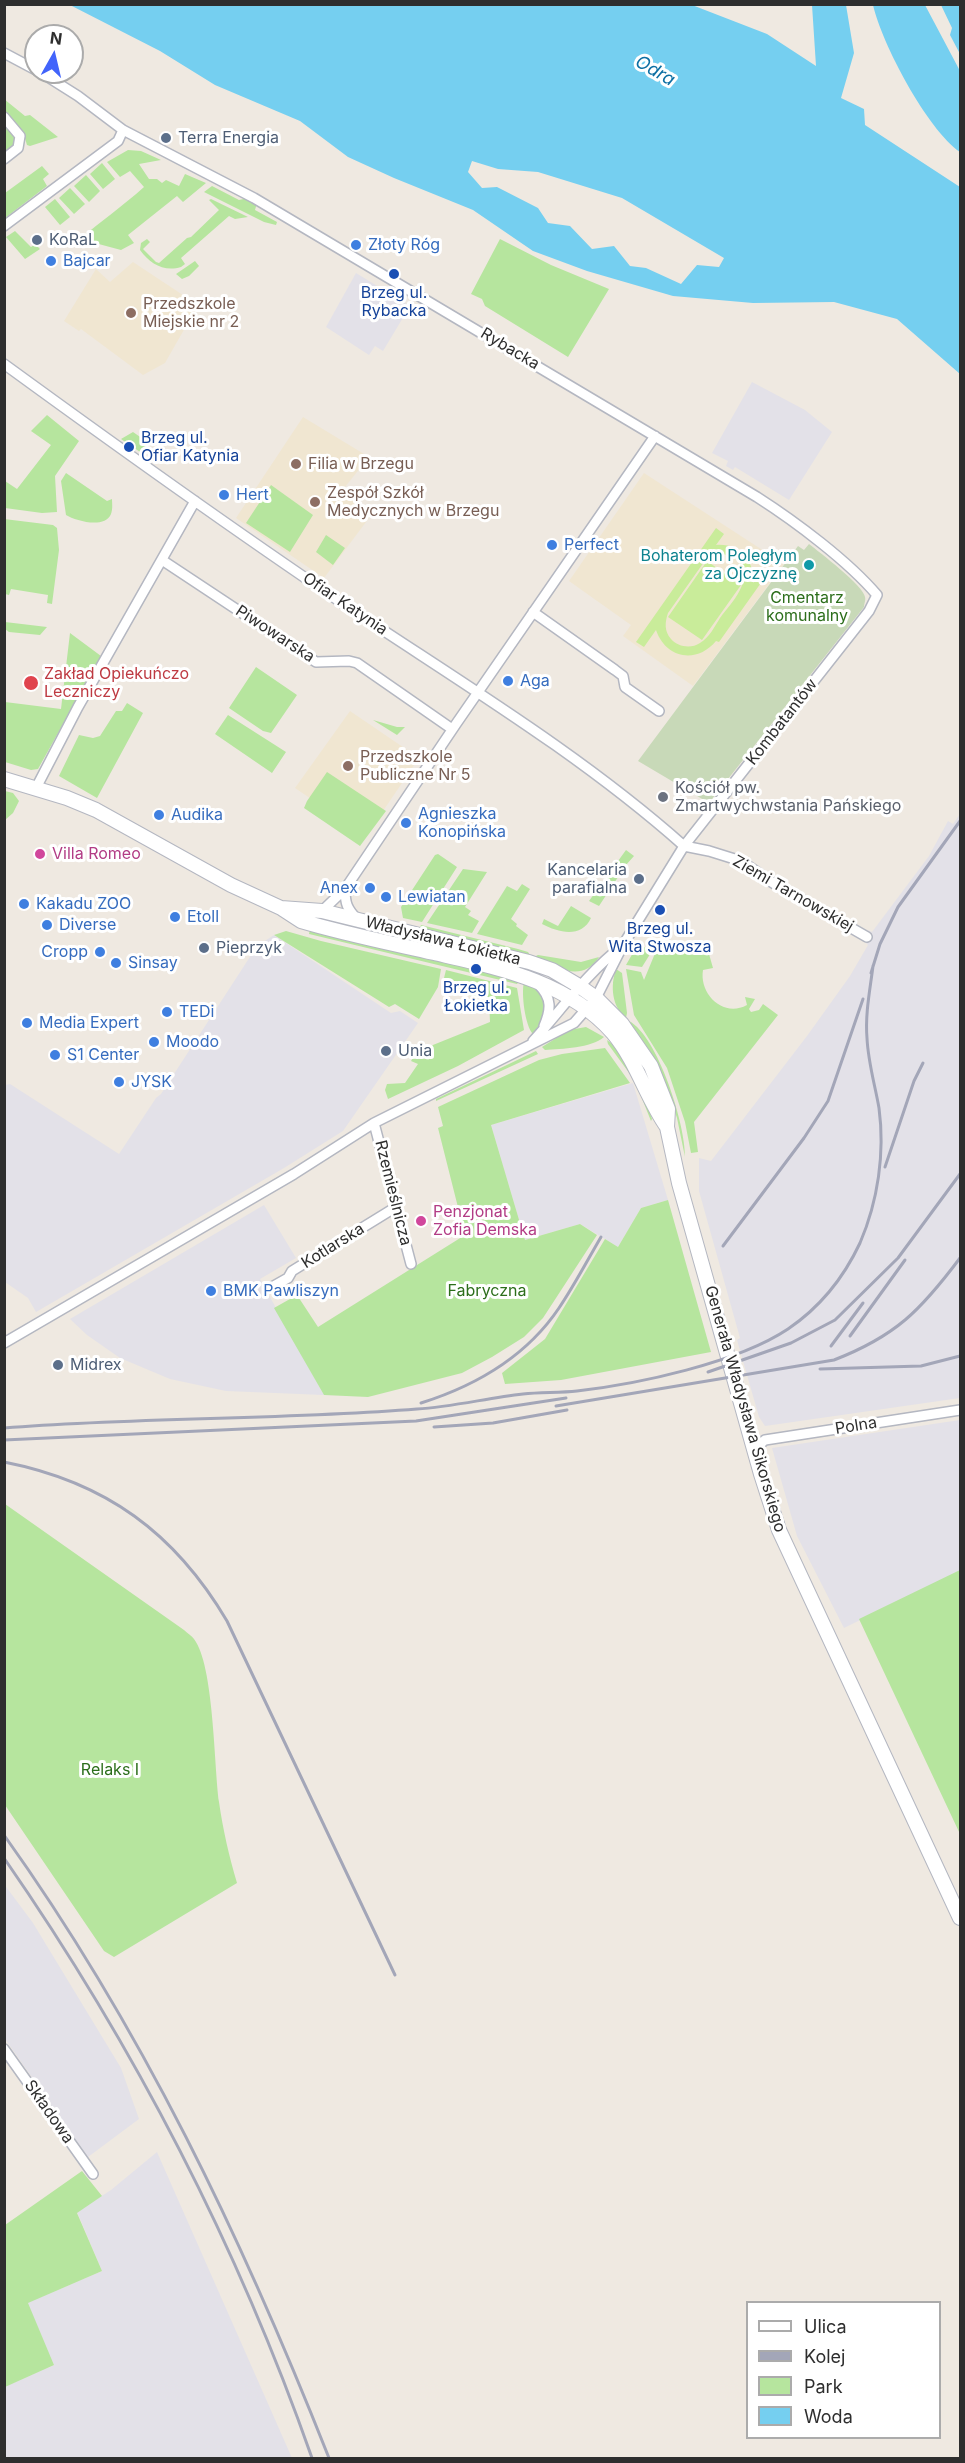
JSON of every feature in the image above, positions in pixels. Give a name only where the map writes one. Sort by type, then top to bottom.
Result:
[{"type":"main road","name":"Władysława Łokietka","points":[[4,779],[67,798],[96,810],[231,885],[308,923],[575,991]]},
{"type":"main road","name":"Władysława Łokietka","points":[[281,908],[322,911],[529,962],[552,970],[592,1004]]},
{"type":"main road","name":"Generała Władysława Sikorskiego","points":[[592,1004],[622,1024],[651,1066],[668,1109],[664,1122],[679,1183],[772,1509],[788,1552],[960,1918]]},
{"type":"street","points":[[4,53],[24,64]]},
{"type":"street","name":"Rybacka","points":[[59,84],[123,130],[254,198],[777,509],[866,583],[877,595]]},
{"type":"street","points":[[4,117],[20,136],[18,148],[4,159]]},
{"type":"street","points":[[4,226],[118,141],[123,130]]},
{"type":"street","name":"Ofiar Katynia","points":[[4,364],[195,501],[573,758],[684,846]]},
{"type":"street","points":[[322,911],[345,890],[452,729],[655,436]]},
{"type":"street","points":[[36,788],[195,501]]},
{"type":"street","name":"Piwowarska","points":[[162,560],[316,662],[349,661],[357,663],[452,729]]},
{"type":"street","name":"Kombatantów","points":[[623,945],[684,846],[869,611],[877,595]]},
{"type":"street","points":[[533,612],[623,676],[625,687],[659,711]]},
{"type":"street","name":"Ziemi Tarnowskiej","points":[[684,846],[709,850],[741,861],[773,883],[867,937]]},
{"type":"street","points":[[345,890],[345,903],[348,910],[358,920]]},
{"type":"street","points":[[533,1041],[560,1013],[575,991],[623,945]]},
{"type":"street","points":[[4,1343],[294,1174],[374,1123],[533,1041],[550,1036],[574,1023],[592,1004],[623,945]]},
{"type":"street","points":[[533,979],[545,990],[550,1001],[550,1013],[542,1031]]},
{"type":"street","name":"Rzemieślnicza","points":[[374,1123],[411,1264]]},
{"type":"street","name":"Kotlarska","points":[[272,1287],[288,1278],[292,1271],[396,1207]]},
{"type":"street","name":"Polna","points":[[754,1449],[765,1440],[960,1410]]},
{"type":"street","name":"Składowa","points":[[4,2049],[93,2174]]},
{"type":"shaded area","name":"Przedszkole Miejskie nr 2","points":[[133,262],[198,305],[165,363],[143,375],[81,329],[79,331],[64,321],[96,269],[110,282]]},
{"type":"shaded area","points":[[356,273],[410,306],[383,351],[375,346],[369,355],[326,327]]},
{"type":"shaded area","points":[[752,382],[805,410],[832,432],[789,500],[735,467],[733,470],[726,466],[728,461],[712,453]]},
{"type":"shaded area","points":[[303,417],[369,457],[341,492],[372,514],[324,578],[236,518]]},
{"type":"shaded area","points":[[644,473],[784,564],[693,686],[623,636],[631,625],[569,581]]},
{"type":"shaded area","points":[[350,711],[419,758],[366,836],[295,788]]},
{"type":"shaded area","points":[[960,814],[960,1398],[765,1426],[759,1417],[737,1340],[740,1338],[699,1191],[699,1158],[711,1161],[807,1036],[850,976],[868,945],[863,940],[868,930],[872,932],[929,856],[948,821],[953,824]]},
{"type":"shaded area","points":[[274,935],[391,1013],[400,1011],[418,1023],[343,1131],[284,1168],[36,1312],[28,1298],[5,1282],[5,1085],[10,1084],[119,1154],[156,1098],[161,1094],[257,946]]},
{"type":"shaded area","points":[[633,1083],[668,1200],[641,1208],[618,1247],[580,1224],[525,1240],[491,1125]]},
{"type":"shaded area","points":[[264,1205],[296,1258],[260,1279],[324,1395],[226,1391],[170,1379],[120,1358],[87,1335],[70,1319]]},
{"type":"shaded area","points":[[960,1420],[960,1571],[844,1628],[797,1536],[772,1448]]},
{"type":"shaded area","points":[[4,1884],[33,1923],[121,2068],[139,2119],[88,2157],[5,2039]]},
{"type":"shaded area","points":[[157,2152],[292,2458],[5,2458],[4,2387],[54,2365],[27,2303],[102,2271],[77,2212],[111,2190]]},
{"type":"green space","points":[[4,99],[25,116],[30,115],[58,137],[27,145],[23,132],[5,112]]},
{"type":"green space","points":[[4,122],[16,137],[17,144],[4,156]]},
{"type":"green space","points":[[128,150],[141,151],[161,160],[139,164],[149,179],[157,179],[162,183],[166,180],[179,186],[185,174],[206,183],[183,202],[177,196],[128,235],[134,243],[121,250],[80,239],[144,187],[130,171],[120,177],[107,162]]},
{"type":"green space","points":[[102,163],[115,179],[103,189],[90,174]]},
{"type":"green space","points":[[42,166],[49,174],[43,179],[47,186],[5,218],[5,193]]},
{"type":"green space","points":[[86,175],[100,191],[89,202],[74,186]]},
{"type":"green space","points":[[212,186],[239,200],[248,198],[257,203],[255,210],[277,222],[276,225],[264,222],[204,192]]},
{"type":"green space","points":[[70,188],[85,204],[74,214],[59,198]]},
{"type":"green space","points":[[55,199],[70,217],[60,225],[45,207]]},
{"type":"green space","points":[[209,200],[248,217],[235,219],[229,216],[181,258],[185,264],[181,267],[158,266],[140,250],[141,243],[147,239],[150,242],[143,249],[159,263],[219,210]]},
{"type":"green space","points":[[15,231],[31,247],[35,244],[40,249],[25,259],[6,237]]},
{"type":"green space","points":[[500,239],[551,265],[609,289],[568,357],[485,306],[482,299],[471,294]]},
{"type":"green space","points":[[195,261],[199,266],[189,276],[182,279],[176,274]]},
{"type":"green space","points":[[47,415],[79,441],[55,476],[57,512],[42,513],[5,508],[5,481],[17,489],[51,445],[31,431]]},
{"type":"green space","points":[[133,432],[146,441],[143,454],[121,439]]},
{"type":"green space","points":[[66,473],[107,501],[112,499],[112,512],[108,519],[90,522],[66,515],[61,481]]},
{"type":"green space","points":[[271,485],[313,515],[290,552],[246,523]]},
{"type":"green space","points":[[4,519],[53,525],[57,528],[59,550],[52,604],[47,603],[48,595],[11,589],[9,595],[5,594]]},
{"type":"green space","points":[[716,528],[724,534],[716,545],[738,550],[748,560],[753,583],[758,576],[763,580],[719,642],[716,641],[700,653],[683,655],[674,652],[661,640],[656,630],[644,647],[636,642]],"holes":[[[717,554],[733,557],[743,568],[744,576],[740,591],[712,632],[703,641],[693,646],[677,644],[666,630],[668,613],[704,562]]]},
{"type":"green space","points":[[326,535],[345,548],[333,565],[316,552]]},
{"type":"green space","name":"Cmentarz komunalny","points":[[809,544],[857,585],[865,597],[864,607],[709,803],[638,761],[798,546],[804,550]]},
{"type":"green space","points":[[707,561],[741,585],[702,640],[668,617]]},
{"type":"green space","points":[[5,622],[47,627],[40,635],[9,632],[5,629]]},
{"type":"green space","points":[[70,633],[101,656],[38,769],[31,770],[5,762],[5,702],[61,709]]},
{"type":"green space","points":[[256,667],[297,695],[271,733],[263,731],[229,708]]},
{"type":"green space","points":[[127,703],[143,713],[97,798],[59,776],[79,735],[93,738],[100,736],[116,711],[122,711]]},
{"type":"green space","points":[[228,715],[286,752],[272,773],[215,734]]},
{"type":"green space","points":[[373,720],[397,727],[405,727],[397,735]]},
{"type":"green space","points":[[327,772],[386,811],[360,846],[304,808]]},
{"type":"green space","points":[[5,791],[13,793],[19,801],[13,813],[5,820]]},
{"type":"green space","points":[[626,850],[634,856],[599,906],[589,901]]},
{"type":"green space","points":[[438,854],[457,867],[422,922],[403,918],[401,907],[435,855]]},
{"type":"green space","points":[[463,869],[487,872],[465,907],[471,911],[468,915],[479,921],[472,933],[427,923]]},
{"type":"green space","points":[[522,884],[530,889],[511,919],[528,935],[522,945],[477,934],[507,886],[517,891]]},
{"type":"green space","points":[[571,906],[591,918],[582,929],[570,932],[556,930],[542,924],[544,919],[558,926]]},
{"type":"green space","points":[[314,915],[465,952],[438,949],[312,919]]},
{"type":"green space","points":[[421,925],[518,949],[530,955],[419,930]]},
{"type":"green space","points":[[310,929],[520,980],[517,984],[309,934]]},
{"type":"green space","points":[[286,931],[441,969],[438,987],[419,1019],[395,1004],[389,1007],[274,935]]},
{"type":"green space","points":[[657,941],[695,947],[709,954],[713,968],[703,970],[703,979],[709,995],[721,1006],[738,1008],[747,1005],[745,997],[755,999],[749,1009],[751,1012],[759,1010],[763,1004],[778,1015],[694,1122],[698,1152],[691,1153],[685,1122],[667,1068],[634,1015],[626,969],[641,972],[644,980],[656,951]]},
{"type":"green space","points":[[638,944],[652,951],[642,967],[626,965]]},
{"type":"green space","points":[[538,955],[581,962],[599,957],[585,970],[577,972],[560,969],[534,957]]},
{"type":"green space","points":[[616,969],[622,973],[626,1018],[618,1008],[613,996]]},
{"type":"green space","points":[[446,970],[517,988],[524,1030],[458,1066],[388,1099],[385,1090],[387,1084],[405,1083],[418,1064],[411,1061],[421,1045],[428,1047],[490,1022],[489,999],[441,990]]},
{"type":"green space","points":[[524,982],[538,991],[544,1005],[542,1020],[533,1034],[524,1009]]},
{"type":"green space","points":[[629,1021],[640,1030],[660,1062],[681,1125],[685,1157],[677,1118],[664,1079],[653,1056]]},
{"type":"green space","points":[[586,1027],[604,1037],[592,1044],[576,1047],[545,1050],[542,1047],[569,1030]]},
{"type":"green space","points":[[607,1040],[623,1055],[636,1075],[649,1109],[651,1121],[635,1081]]},
{"type":"green space","name":"Fabryczna","points":[[605,1048],[630,1083],[491,1125],[525,1240],[580,1224],[597,1235],[543,1318],[524,1337],[462,1373],[368,1397],[324,1395],[274,1308],[297,1295],[318,1327],[465,1235],[438,1128],[443,1126],[438,1107],[539,1060]]},
{"type":"green space","points":[[536,1051],[538,1054],[436,1101],[436,1099]]},
{"type":"green space","points":[[668,1200],[711,1352],[561,1380],[505,1384],[502,1373],[545,1339],[605,1239],[618,1247],[641,1208]]},
{"type":"green space","name":"Relaks I","points":[[5,1504],[184,1630],[194,1639],[201,1652],[206,1670],[219,1802],[226,1843],[237,1883],[114,1957],[104,1951],[5,1805]]},
{"type":"green space","points":[[960,1570],[960,1834],[859,1619]]},
{"type":"green space","points":[[82,2171],[102,2196],[77,2213],[102,2271],[28,2303],[54,2365],[5,2387],[5,2225]]},
{"type":"water","name":"Odra","points":[[70,5],[692,5],[767,34],[816,66],[812,5],[846,5],[854,53],[841,98],[864,109],[865,125],[960,187],[960,374],[897,319],[834,302],[753,303],[673,296],[587,271],[533,251],[473,210],[348,157],[300,121],[215,85],[160,51]],"holes":[[[472,161],[498,169],[538,172],[622,198],[724,258],[719,267],[697,265],[681,284],[646,268],[630,266],[614,246],[592,249],[570,226],[548,223],[538,208],[497,187],[482,188],[468,172]]]},
{"type":"water","points":[[873,5],[925,5],[960,71],[960,152],[947,141],[920,106],[896,63]]},
{"type":"water","points":[[941,5],[960,5],[960,54],[950,35],[952,28]]},
{"type":"railway","points":[[871,973],[880,944],[898,907],[960,821]]},
{"type":"railway","points":[[4,1428],[55,1424],[366,1413],[430,1408],[523,1394],[577,1391],[629,1383],[715,1362],[767,1341],[799,1321],[830,1291],[854,1256],[876,1194],[881,1125],[869,1056],[867,1029],[873,966]]},
{"type":"railway","points":[[723,1246],[804,1138],[828,1101],[863,999]]},
{"type":"railway","points":[[885,1167],[914,1081],[923,1063]]},
{"type":"railway","points":[[708,1372],[791,1343],[835,1320],[898,1258],[960,1174]]},
{"type":"railway","points":[[421,1403],[461,1388],[498,1368],[531,1341],[559,1308],[601,1237]]},
{"type":"railway","points":[[556,1406],[834,1360],[856,1351],[906,1320],[933,1292],[960,1258]]},
{"type":"railway","points":[[850,1336],[905,1260]]},
{"type":"railway","points":[[831,1346],[863,1303]]},
{"type":"railway","points":[[820,1369],[921,1366],[960,1356]]},
{"type":"railway","points":[[4,1440],[416,1421],[566,1398]]},
{"type":"railway","points":[[434,1427],[493,1423],[567,1410]]},
{"type":"railway","points":[[4,1462],[41,1471],[75,1483],[106,1498],[134,1516],[160,1537],[185,1562],[207,1590],[227,1621],[395,1975]]},
{"type":"railway","points":[[4,1835],[54,1908],[101,1983],[186,2136],[261,2295],[329,2458]]},
{"type":"railway","points":[[4,1858],[96,2000],[178,2148],[216,2223],[250,2300],[283,2378],[312,2458]]},
{"type":"place","name":"Terra Energia","points":[[166,138]]},
{"type":"place","name":"KoRaL","points":[[37,240]]},
{"type":"place","name":"Złoty Róg","points":[[356,245]]},
{"type":"place","name":"Bajcar","points":[[51,261]]},
{"type":"place","name":"Brzeg ul. Rybacka","points":[[394,274]]},
{"type":"place","name":"Przedszkole Miejskie nr 2","points":[[131,313]]},
{"type":"place","name":"Brzeg ul. Ofiar Katynia","points":[[129,447]]},
{"type":"place","name":"Filia w Brzegu","points":[[296,464]]},
{"type":"place","name":"Hert","points":[[224,495]]},
{"type":"place","name":"Zespół Szkół Medycznych w Brzegu","points":[[315,502]]},
{"type":"place","name":"Perfect","points":[[552,545]]},
{"type":"place","name":"Bohaterom Poległym za Ojczyznę","points":[[809,565]]},
{"type":"place","name":"Aga","points":[[508,681]]},
{"type":"place","name":"Zakład Opiekuńczo Leczniczy","points":[[31,683]]},
{"type":"place","name":"Przedszkole Publiczne Nr 5","points":[[348,766]]},
{"type":"place","name":"Kościół pw. Zmartwychwstania Pańskiego","points":[[663,797]]},
{"type":"place","name":"Audika","points":[[159,815]]},
{"type":"place","name":"Agnieszka Konopińska","points":[[406,823]]},
{"type":"place","name":"Villa Romeo","points":[[40,854]]},
{"type":"place","name":"Kancelaria parafialna","points":[[639,879]]},
{"type":"place","name":"Anex","points":[[370,888]]},
{"type":"place","name":"Lewiatan","points":[[386,897]]},
{"type":"place","name":"Kakadu ZOO","points":[[24,904]]},
{"type":"place","name":"Brzeg ul. Wita Stwosza","points":[[660,910]]},
{"type":"place","name":"Etoll","points":[[175,917]]},
{"type":"place","name":"Diverse","points":[[47,925]]},
{"type":"place","name":"Pieprzyk","points":[[204,948]]},
{"type":"place","name":"Cropp","points":[[100,952]]},
{"type":"place","name":"Sinsay","points":[[116,963]]},
{"type":"place","name":"Brzeg ul. Łokietka","points":[[476,969]]},
{"type":"place","name":"TEDi","points":[[167,1012]]},
{"type":"place","name":"Media Expert","points":[[27,1023]]},
{"type":"place","name":"Moodo","points":[[154,1042]]},
{"type":"place","name":"Unia","points":[[386,1051]]},
{"type":"place","name":"S1 Center","points":[[55,1055]]},
{"type":"place","name":"JYSK","points":[[119,1082]]},
{"type":"place","name":"Penzjonat Zofia Demska","points":[[421,1221]]},
{"type":"place","name":"BMK Pawliszyn","points":[[211,1291]]},
{"type":"place","name":"Midrex","points":[[58,1365]]}]
